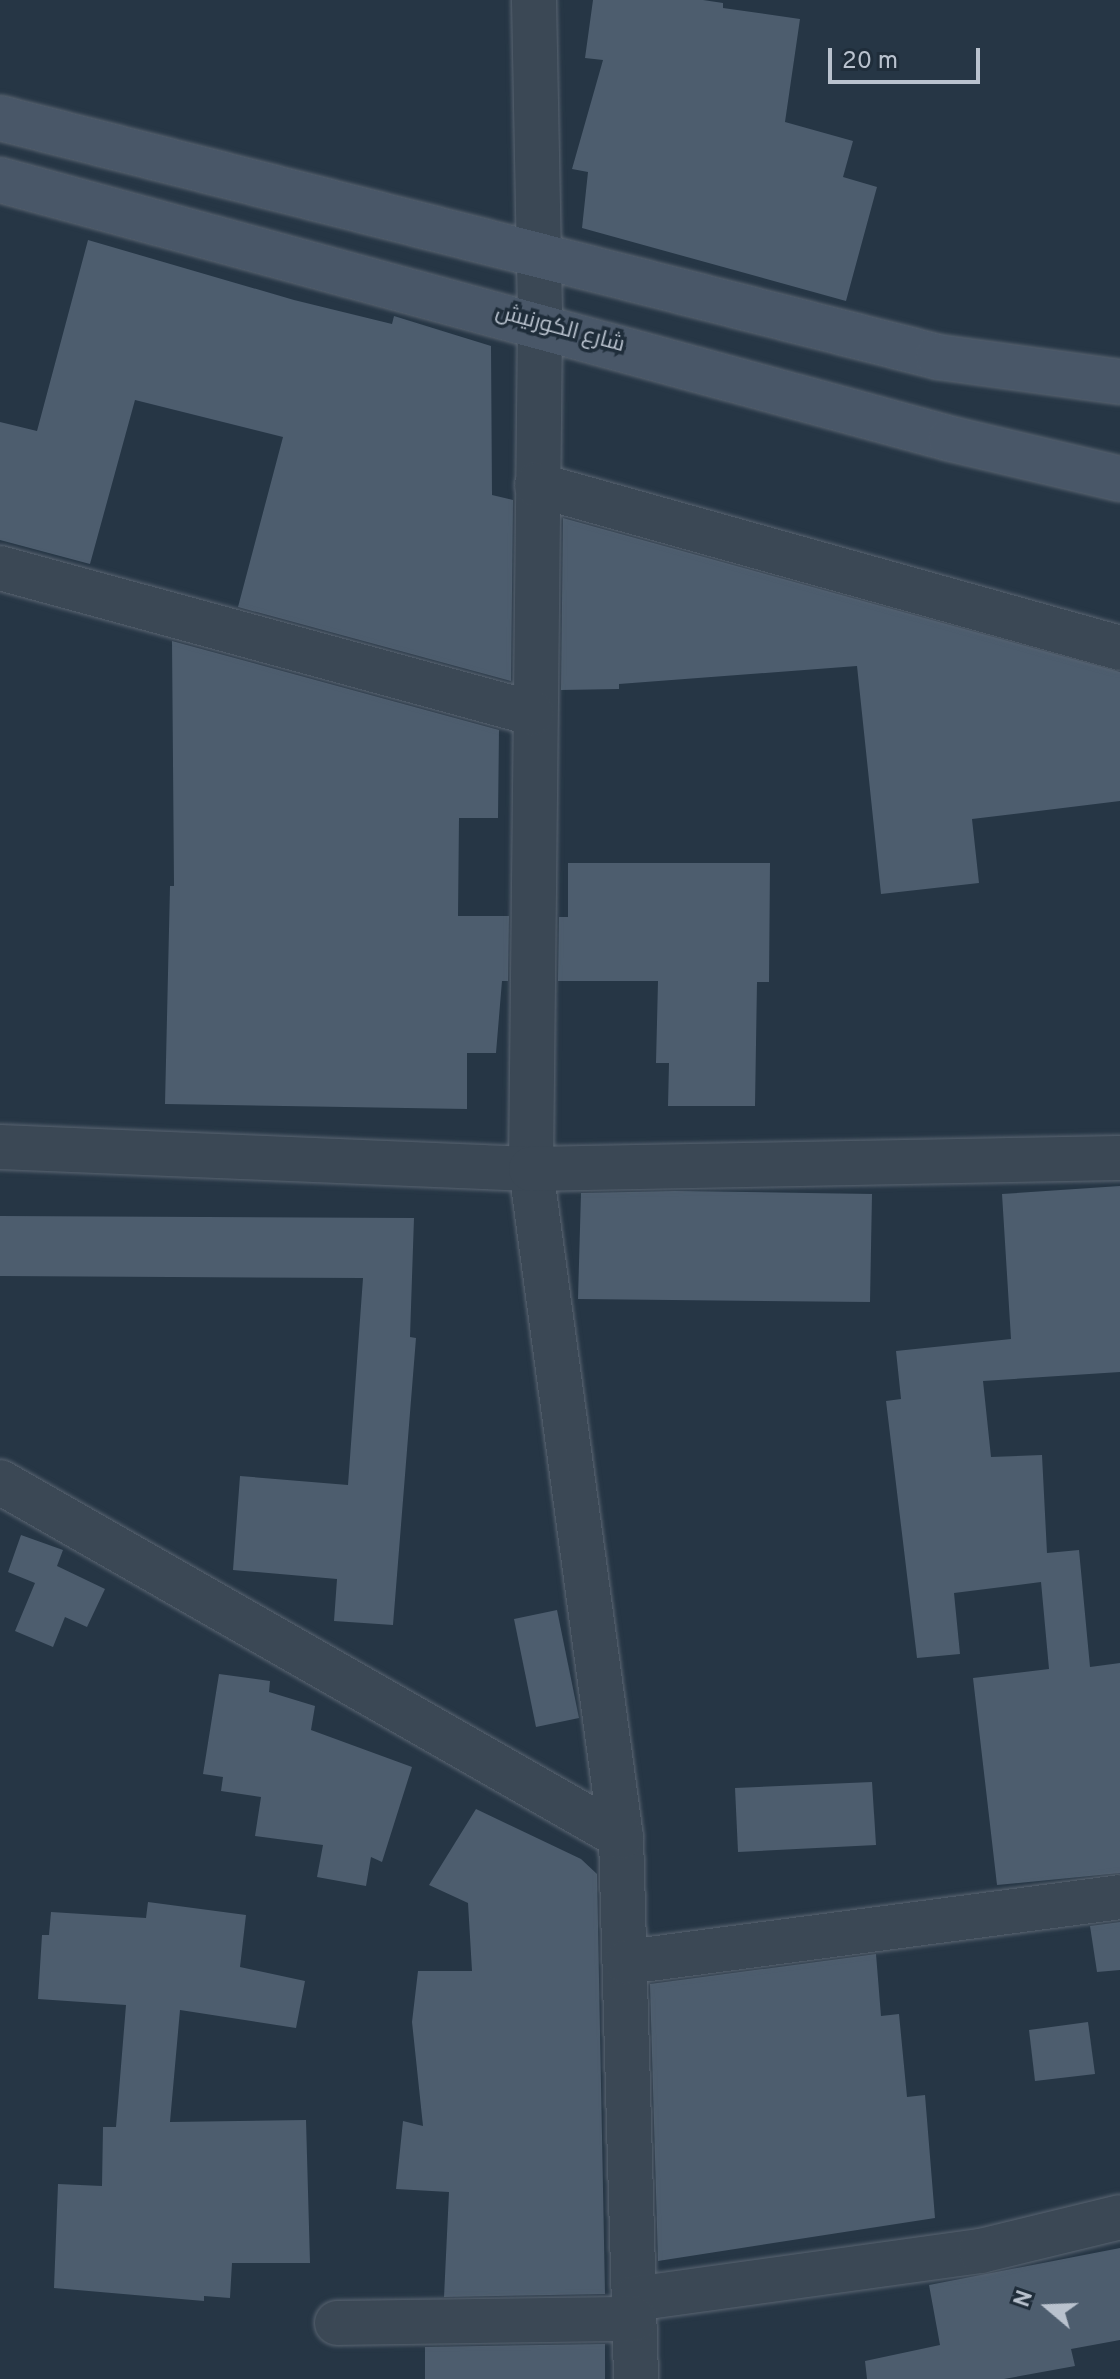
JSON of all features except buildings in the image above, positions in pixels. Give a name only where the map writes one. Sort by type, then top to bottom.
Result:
[{"type":"main road","points":[[0,118],[539,259],[938,357],[1120,382]]},
{"type":"main road","name":"شارع الكورنيش","points":[[0,180],[540,323],[951,439],[1120,479]]},
{"type":"street","points":[[534,0],[540,323],[532,713],[531,1169],[621,1837],[627,1962],[636,2379]]},
{"type":"street","points":[[537,485],[1120,648]]},
{"type":"street","points":[[0,568],[532,713]]},
{"type":"street","points":[[0,1147],[531,1169],[1120,1158]]},
{"type":"street","points":[[0,1482],[621,1837]]},
{"type":"street","points":[[627,1962],[1120,1897]]},
{"type":"street","points":[[337,2323],[634,2309],[981,2251],[1120,2217]]}]
